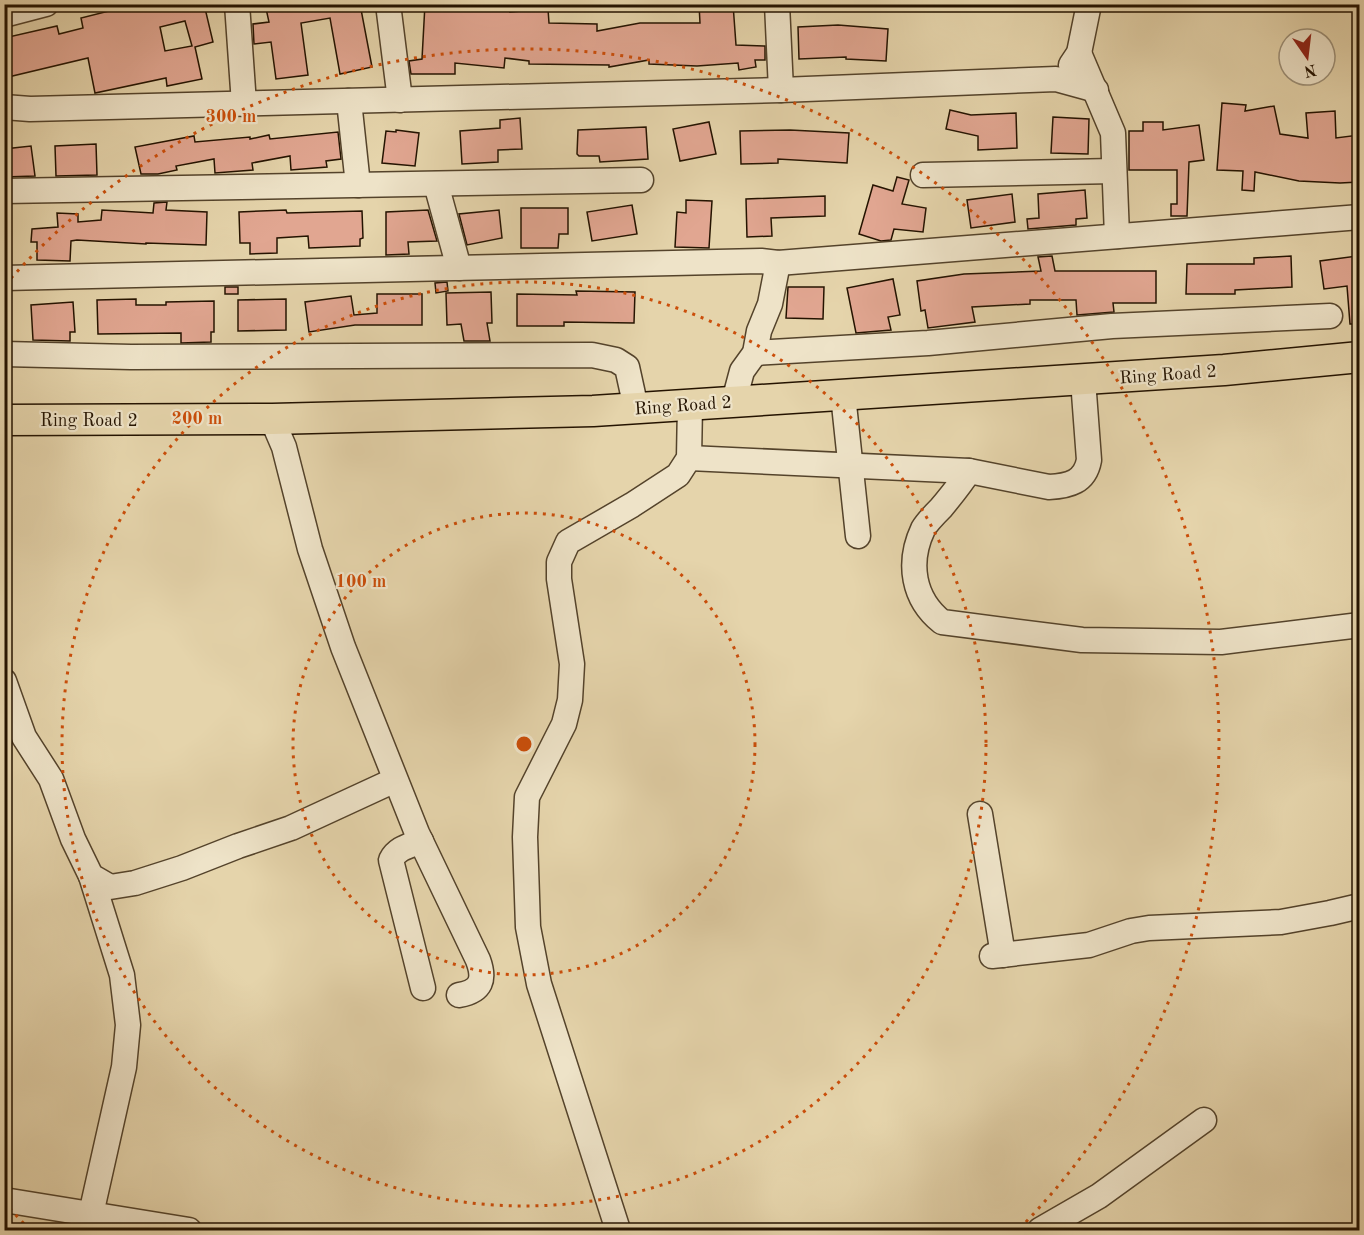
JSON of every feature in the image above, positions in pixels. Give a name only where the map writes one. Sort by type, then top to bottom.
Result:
[{"type":"main road","name":"Ring Road 2","points":[[4,420],[272,419],[636,408],[1083,380],[1359,357]]},
{"type":"street","points":[[4,15],[46,4]]},
{"type":"street","points":[[237,4],[244,104]]},
{"type":"street","points":[[388,4],[400,100]]},
{"type":"street","points":[[777,4],[781,90]]},
{"type":"street","points":[[1056,79],[1069,68],[1079,53],[1089,4]]},
{"type":"street","points":[[1079,53],[1113,133],[1117,236]]},
{"type":"street","points":[[4,106],[30,109],[400,100],[781,90],[1056,79],[1096,90]]},
{"type":"street","points":[[349,101],[358,185]]},
{"type":"street","points":[[923,175],[1114,171]]},
{"type":"street","points":[[4,191],[641,180]]},
{"type":"street","points":[[435,184],[459,268]]},
{"type":"street","points":[[4,278],[749,261],[778,263],[1359,217]]},
{"type":"street","points":[[735,401],[742,371],[755,352],[759,331],[770,304],[778,263]]},
{"type":"street","points":[[755,352],[928,343],[1112,326],[1330,316]]},
{"type":"street","points":[[4,354],[131,357],[592,355],[616,360],[627,367],[636,408]]},
{"type":"street","points":[[689,458],[969,471],[1049,487],[1073,484],[1087,470],[1089,460],[1083,380]]},
{"type":"street","points":[[843,395],[858,536]]},
{"type":"street","points":[[618,1230],[539,984],[528,927],[525,837],[527,797],[564,724],[570,700],[572,664],[559,579],[559,562],[568,542],[633,506],[678,475],[689,458],[690,405]]},
{"type":"street","points":[[272,419],[284,447],[310,549],[342,647],[421,841],[483,973],[480,984],[469,993],[459,994]]},
{"type":"street","points":[[969,471],[960,486],[924,528],[917,547],[913,578],[932,614],[942,622],[1082,640],[1221,642],[1359,625]]},
{"type":"street","points":[[4,681],[24,737],[51,779],[73,839],[91,876],[122,975],[128,1025],[124,1067],[90,1214]]},
{"type":"street","points":[[91,876],[110,887],[135,883],[173,871],[291,828],[395,780]]},
{"type":"street","points":[[980,814],[997,956],[1096,943],[1131,931],[1149,928],[1211,927],[1281,922],[1330,914],[1359,906]]},
{"type":"street","points":[[421,841],[400,850],[394,854],[392,860],[423,988]]},
{"type":"street","points":[[1040,1230],[1099,1196],[1204,1120]]},
{"type":"street","points":[[4,1200],[189,1230]]},
{"type":"building","points":[[124,4],[204,4],[213,42],[195,47],[202,79],[167,86],[166,78],[95,93],[88,58],[4,78],[4,38],[57,26],[59,34],[83,28],[81,18],[125,7]],"holes":[[[185,21],[192,46],[165,51],[160,27]]]},
{"type":"building","points":[[265,4],[360,4],[372,67],[340,74],[330,18],[301,23],[308,75],[276,79],[271,42],[254,44],[253,24],[269,22]]},
{"type":"building","points":[[425,4],[511,4],[510,12],[548,9],[549,23],[597,24],[597,31],[640,23],[700,23],[699,4],[733,4],[736,45],[765,46],[765,60],[755,60],[756,67],[739,70],[738,63],[697,66],[649,64],[649,60],[609,67],[609,65],[529,64],[529,61],[505,58],[504,68],[455,63],[455,74],[411,74],[409,61],[422,59]]},
{"type":"building","points":[[838,25],[888,29],[886,61],[846,59],[846,57],[799,59],[798,27]]},
{"type":"building","points":[[1222,103],[1246,105],[1245,111],[1274,106],[1280,134],[1308,138],[1306,113],[1335,111],[1336,138],[1359,135],[1359,182],[1299,181],[1255,172],[1254,191],[1242,190],[1243,171],[1217,170]]},
{"type":"building","points":[[950,110],[971,115],[1016,113],[1017,148],[978,150],[978,136],[946,129]]},
{"type":"building","points":[[1053,117],[1089,119],[1088,154],[1051,153]]},
{"type":"building","points":[[520,118],[522,149],[498,150],[498,162],[462,164],[460,131],[500,128],[500,120]]},
{"type":"building","points":[[709,122],[716,154],[680,161],[673,129]]},
{"type":"building","points":[[1143,122],[1163,122],[1163,130],[1199,125],[1204,160],[1189,162],[1187,216],[1171,216],[1171,204],[1177,204],[1177,170],[1129,170],[1129,131],[1143,131]]},
{"type":"building","points":[[646,127],[648,159],[600,162],[599,156],[579,156],[577,154],[578,130]]},
{"type":"building","points":[[396,130],[419,133],[415,166],[382,163],[386,131],[396,132]]},
{"type":"building","points":[[790,130],[849,133],[847,163],[778,159],[778,163],[741,164],[740,131]]},
{"type":"building","points":[[338,132],[341,159],[326,161],[327,167],[291,170],[290,156],[252,163],[253,170],[215,173],[214,159],[176,166],[177,170],[158,174],[141,174],[135,147],[194,136],[195,142],[250,137],[250,139],[269,135],[270,139]]},
{"type":"building","points":[[96,144],[97,175],[56,176],[55,146]]},
{"type":"building","points":[[31,146],[35,176],[4,177],[4,149]]},
{"type":"building","points":[[897,177],[909,180],[902,204],[926,208],[923,232],[894,229],[891,240],[881,241],[859,234],[873,185],[893,191]]},
{"type":"building","points":[[1085,190],[1087,218],[1076,219],[1076,225],[1028,229],[1027,219],[1039,218],[1038,194]]},
{"type":"building","points":[[1012,194],[1015,222],[971,228],[967,200]]},
{"type":"building","points":[[825,196],[825,216],[771,218],[772,236],[747,237],[746,199]]},
{"type":"building","points":[[686,200],[712,201],[709,248],[675,247],[677,212],[686,213]]},
{"type":"building","points":[[167,202],[166,210],[207,212],[206,245],[77,240],[71,241],[70,261],[37,260],[37,242],[31,242],[32,229],[58,227],[57,213],[78,214],[78,222],[101,220],[102,210],[153,213],[154,203]]},
{"type":"building","points":[[632,205],[637,234],[592,241],[587,212]]},
{"type":"building","points":[[521,208],[568,208],[568,234],[559,234],[558,248],[521,248]]},
{"type":"building","points":[[286,210],[287,213],[362,211],[363,238],[360,239],[360,246],[309,248],[308,236],[277,238],[277,253],[250,254],[250,243],[240,243],[239,212]]},
{"type":"building","points":[[428,210],[437,241],[408,242],[409,254],[386,255],[386,212]]},
{"type":"building","points":[[499,210],[502,238],[467,245],[459,214]]},
{"type":"building","points":[[1052,256],[1055,271],[1156,271],[1156,303],[1113,303],[1114,312],[1077,315],[1076,300],[1030,300],[1030,304],[972,307],[975,322],[928,328],[925,310],[921,311],[917,281],[964,274],[1041,271],[1038,257]]},
{"type":"building","points":[[1291,256],[1292,287],[1235,290],[1235,294],[1186,294],[1187,264],[1254,264],[1254,258]]},
{"type":"building","points":[[1357,256],[1359,324],[1350,324],[1347,286],[1324,289],[1320,261]]},
{"type":"building","points":[[893,279],[900,315],[888,317],[891,330],[856,333],[847,288]]},
{"type":"building","points":[[447,282],[448,291],[436,293],[435,283]]},
{"type":"building","points":[[225,287],[238,287],[238,294],[225,294]]},
{"type":"building","points":[[788,287],[824,287],[823,319],[786,318]]},
{"type":"building","points":[[576,291],[635,292],[634,323],[564,322],[564,326],[517,326],[517,294],[577,295]]},
{"type":"building","points":[[491,292],[492,323],[487,323],[490,341],[464,341],[461,324],[447,325],[446,293]]},
{"type":"building","points":[[377,294],[422,294],[422,325],[355,325],[309,332],[305,302],[351,296],[354,315],[377,313]]},
{"type":"building","points":[[136,299],[136,305],[214,301],[214,332],[211,332],[211,342],[181,343],[181,333],[98,334],[97,300]]},
{"type":"building","points":[[286,299],[286,330],[238,331],[238,300]]},
{"type":"building","points":[[73,302],[75,332],[70,332],[70,341],[33,340],[31,305]]}]
